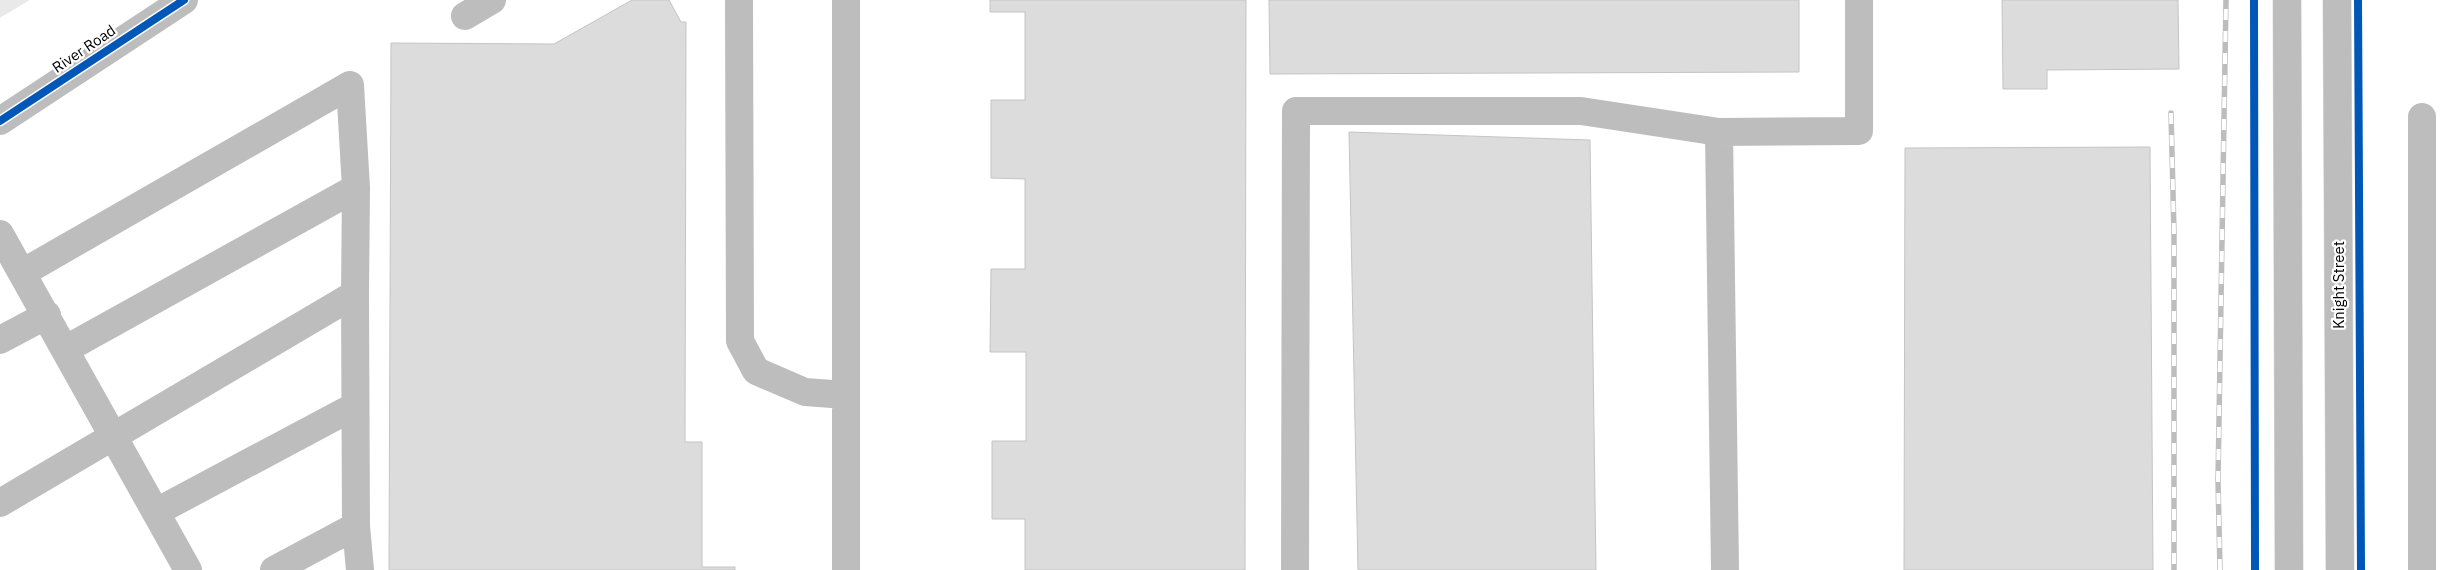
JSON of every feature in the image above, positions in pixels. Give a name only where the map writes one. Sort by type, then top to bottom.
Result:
[{"type":"main road","name":"River Road","points":[[0,121],[184,0]]},
{"type":"main road","points":[[464,16],[492,0]]},
{"type":"main road","points":[[739,0],[740,340],[756,371],[805,392],[846,395]]},
{"type":"main road","points":[[846,0],[846,570]]},
{"type":"main road","points":[[1295,570],[1296,111],[1580,111],[1719,132],[1859,131],[1859,0]]},
{"type":"main road","points":[[2287,0],[2288,570]]},
{"type":"main road","name":"Knight Street","points":[[2337,0],[2340,570]]},
{"type":"main road","points":[[22,273],[350,85],[356,188],[354,294],[356,526],[360,570]]},
{"type":"main road","points":[[2422,117],[2422,570]]},
{"type":"main road","points":[[1719,132],[1725,570]]},
{"type":"main road","points":[[66,349],[356,188]]},
{"type":"main road","points":[[0,234],[188,570]]},
{"type":"main road","points":[[0,503],[354,294]]},
{"type":"main road","points":[[0,340],[47,315]]},
{"type":"main road","points":[[156,512],[355,406]]},
{"type":"main road","points":[[274,570],[356,526]]},
{"type":"shaded area","points":[[0,0],[30,0],[0,18]]},
{"type":"pier","points":[[30,0],[101,0],[0,62],[0,18]]},
{"type":"building","points":[[632,0],[669,0],[681,22],[686,22],[685,442],[702,442],[702,567],[735,567],[735,570],[389,570],[391,43],[554,44]]},
{"type":"building","points":[[990,0],[1246,0],[1245,570],[1025,570],[1025,519],[992,519],[992,441],[1026,441],[1026,352],[990,352],[991,269],[1025,269],[1025,179],[991,178],[991,100],[1025,100],[1025,12],[990,12]]},
{"type":"building","points":[[1269,0],[1799,0],[1799,72],[1270,74]]},
{"type":"building","points":[[2002,0],[2178,0],[2179,69],[2047,70],[2047,89],[2003,89]]},
{"type":"building","points":[[1349,132],[1590,140],[1596,570],[1358,570]]},
{"type":"building","points":[[2150,147],[2153,570],[1904,570],[1905,148]]},
{"type":"railway","points":[[2220,570],[2218,480],[2226,0]]},
{"type":"railway","points":[[2171,113],[2174,233],[2174,570]]},
{"type":"cycle path","points":[[0,121],[184,0]]},
{"type":"cycle path","points":[[2254,0],[2255,570]]},
{"type":"cycle path","points":[[2358,0],[2361,570]]}]
